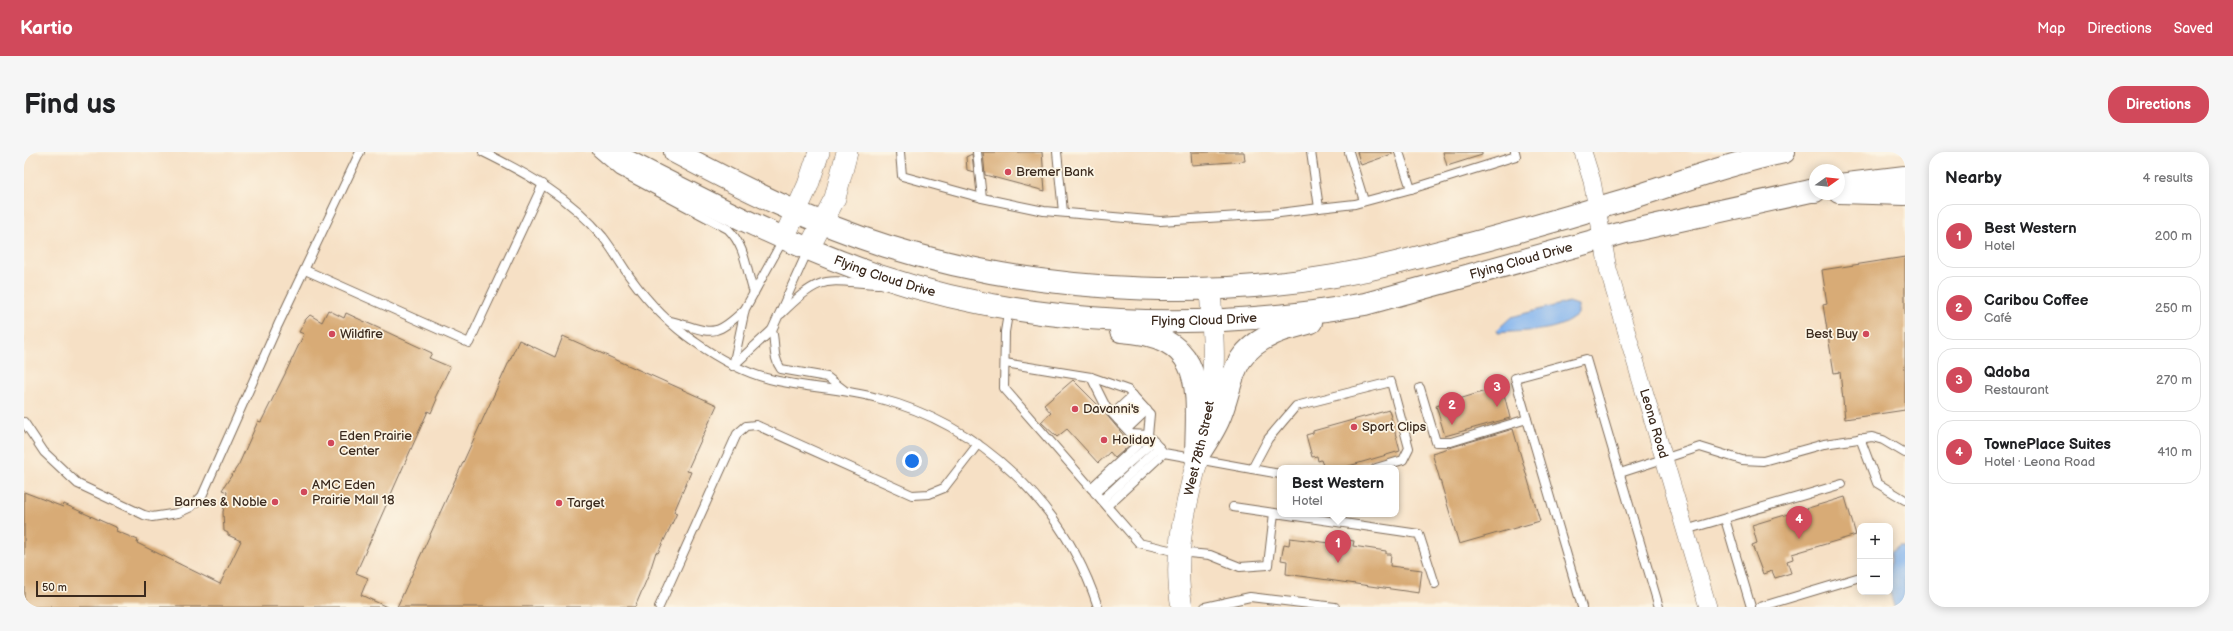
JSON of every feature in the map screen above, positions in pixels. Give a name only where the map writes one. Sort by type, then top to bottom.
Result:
[{"type":"main road","name":"Flying Cloud Drive","points":[[609,152],[725,211],[784,238],[878,275],[915,287],[1009,307],[1061,316],[1161,321],[1212,321],[1314,312],[1365,304],[1725,208],[1809,192]]},
{"type":"main road","points":[[675,152],[822,223],[886,246],[931,259],[1034,280],[1137,287],[1210,288],[1302,281],[1351,273],[1399,262],[1596,209],[1703,174],[1784,152]]},
{"type":"main road","points":[[1845,184],[1905,177]]},
{"type":"main road","points":[[1845,192],[1905,194]]},
{"type":"main road","points":[[1196,458],[1218,421],[1235,368],[1250,349],[1274,333],[1365,304]]},
{"type":"main road","points":[[1061,316],[1085,329],[1132,332],[1158,338],[1178,350],[1188,361],[1197,387],[1196,458]]},
{"type":"street","points":[[784,238],[811,178],[819,152]]},
{"type":"street","points":[[809,248],[835,198],[844,170],[847,152]]},
{"type":"street","name":"Leona Road","points":[[1583,152],[1592,181],[1601,240],[1708,607]]},
{"type":"street","name":"West 78th Street","points":[[1182,607],[1178,588],[1178,552],[1185,506],[1211,394],[1213,366],[1210,288]]},
{"type":"lane","points":[[24,422],[44,452],[78,484],[152,517],[178,513],[190,507],[202,496],[360,152]]},
{"type":"lane","points":[[483,152],[543,184],[572,205],[605,239],[643,294],[670,321],[696,343],[733,366],[777,381],[844,391],[903,405],[954,428],[978,444],[1014,474],[1048,511],[1075,553],[1098,607]]},
{"type":"lane","points":[[597,152],[619,171],[728,229],[736,238],[741,247],[754,293]]},
{"type":"lane","points":[[900,152],[902,176],[982,198],[1044,211],[1160,220],[1272,214],[1364,201],[1411,189],[1516,156],[1514,152]]},
{"type":"lane","points":[[977,152],[982,198]]},
{"type":"lane","points":[[1058,152],[1063,212]]},
{"type":"lane","points":[[1311,152],[1319,208]]},
{"type":"lane","points":[[1349,152],[1364,201]]},
{"type":"lane","points":[[1399,152],[1411,189]]},
{"type":"lane","points":[[305,270],[469,343],[543,184]]},
{"type":"lane","points":[[670,321],[708,332],[716,331],[732,322],[745,309],[784,238]]},
{"type":"lane","points":[[733,366],[772,330],[781,314],[789,289],[809,248]]},
{"type":"lane","points":[[781,314],[812,286],[832,280],[915,287]]},
{"type":"lane","points":[[1009,307],[1005,332],[1004,388],[1139,543],[1178,552],[1210,555],[1240,567],[1268,565],[1278,517]]},
{"type":"lane","points":[[733,366],[745,309]]},
{"type":"lane","points":[[772,330],[775,341],[774,356],[781,369],[827,377],[844,391]]},
{"type":"lane","points":[[1582,607],[1515,378],[1586,359],[1659,607]]},
{"type":"lane","points":[[1004,363],[1091,376],[1128,390],[1150,414],[1156,444]]},
{"type":"lane","points":[[1091,376],[1106,407],[1131,434],[1196,458],[1277,473]]},
{"type":"lane","points":[[1252,469],[1268,439],[1296,406],[1391,382],[1409,452],[1403,460],[1386,465]]},
{"type":"lane","points":[[1420,388],[1436,442],[1451,442],[1527,419]]},
{"type":"lane","points":[[1120,422],[1140,403]]},
{"type":"lane","points":[[1120,422],[1140,403]]},
{"type":"lane","points":[[658,607],[737,434],[746,426],[756,425],[912,495],[921,496],[937,492],[944,488],[978,444]]},
{"type":"lane","points":[[1620,473],[1664,460],[1700,447],[1742,460],[1763,461],[1824,444],[1872,437],[1883,440],[1905,453]]},
{"type":"lane","points":[[1860,438],[1877,483],[1905,500]]},
{"type":"lane","points":[[1093,490],[1156,444]]},
{"type":"lane","points":[[1104,503],[1156,444]]},
{"type":"lane","points":[[1685,530],[1842,484]]},
{"type":"lane","points":[[1233,507],[1277,514]]},
{"type":"lane","points":[[1300,517],[1419,534],[1435,584]]},
{"type":"lane","points":[[1725,519],[1751,607]]},
{"type":"lane","points":[[1760,607],[1857,578]]},
{"type":"lane","points":[[1205,607],[1250,597],[1335,607]]},
{"type":"water","points":[[1569,302],[1578,305],[1578,314],[1561,325],[1540,330],[1498,333],[1497,330],[1511,317]]},
{"type":"water","points":[[1900,547],[1905,547],[1905,607],[1894,607],[1891,595],[1893,595],[1893,550]]},
{"type":"building","name":"Bremer Bank","points":[[983,152],[1042,152],[1045,191],[985,175]]},
{"type":"building","points":[[1191,152],[1244,152],[1245,161],[1192,165]]},
{"type":"building","points":[[1357,152],[1392,152],[1392,154],[1361,165]]},
{"type":"building","points":[[1443,152],[1482,152],[1482,155],[1447,166]]},
{"type":"building","points":[[972,154],[974,172],[967,170],[966,157]]},
{"type":"building","name":"Best Buy","points":[[1905,257],[1905,410],[1845,419],[1840,372],[1834,373],[1823,305],[1827,304],[1822,270]]},
{"type":"building","name":"Eden Prairie Center","points":[[328,310],[344,318],[346,313],[432,353],[429,358],[450,367],[435,398],[437,399],[431,413],[428,411],[356,573],[368,578],[361,595],[387,607],[24,607],[24,492],[63,507],[64,504],[117,528],[116,531],[138,540],[137,543],[220,584],[241,541],[228,535],[228,533],[224,531],[223,512],[227,492],[222,490],[239,464],[258,421],[261,422],[285,374],[304,334],[299,332],[306,319],[310,315],[322,322]]},
{"type":"building","points":[[563,336],[717,405],[687,471],[691,472],[674,512],[677,513],[658,553],[656,552],[649,574],[635,607],[397,607],[519,340],[555,357]]},
{"type":"building","name":"Davanni's","points":[[1073,380],[1099,406],[1131,444],[1115,458],[1110,452],[1098,463],[1067,429],[1057,437],[1041,422],[1051,413],[1044,405]]},
{"type":"building","points":[[1502,386],[1510,418],[1445,436],[1436,406]]},
{"type":"building","points":[[1389,410],[1400,451],[1352,465],[1323,465],[1321,460],[1318,461],[1317,456],[1312,457],[1306,435],[1313,433],[1313,431]]},
{"type":"building","points":[[1513,429],[1540,521],[1459,544],[1432,453]]},
{"type":"building","points":[[1845,497],[1856,535],[1792,554],[1793,559],[1787,561],[1791,573],[1775,578],[1772,571],[1763,574],[1752,545],[1757,543],[1752,525]]},
{"type":"building","points":[[1290,538],[1330,543],[1331,538],[1354,541],[1353,546],[1386,551],[1386,554],[1391,554],[1390,566],[1422,570],[1419,593],[1286,574],[1287,561],[1281,560],[1284,544],[1289,545]]},
{"type":"place","name":"Bremer Bank","points":[[1008,172]]},
{"type":"place","name":"Wildfire","points":[[332,334]]},
{"type":"place","name":"Best Buy","points":[[1866,334]]},
{"type":"place","name":"Qdoba","points":[[1497,407]]},
{"type":"place","name":"Davanni's","points":[[1075,409]]},
{"type":"place","name":"Caribou Coffee","points":[[1452,425]]},
{"type":"place","name":"Sport Clips","points":[[1354,427]]},
{"type":"place","name":"Holiday","points":[[1104,440]]},
{"type":"place","name":"Eden Prairie Center","points":[[331,443]]},
{"type":"place","name":"AMC Eden Prairie Mall 18","points":[[304,492]]},
{"type":"place","name":"Barnes & Noble","points":[[275,502]]},
{"type":"place","name":"Target","points":[[559,503]]},
{"type":"place","name":"TownePlace Suites","points":[[1799,539]]},
{"type":"place","name":"Best Western","points":[[1338,563]]}]
